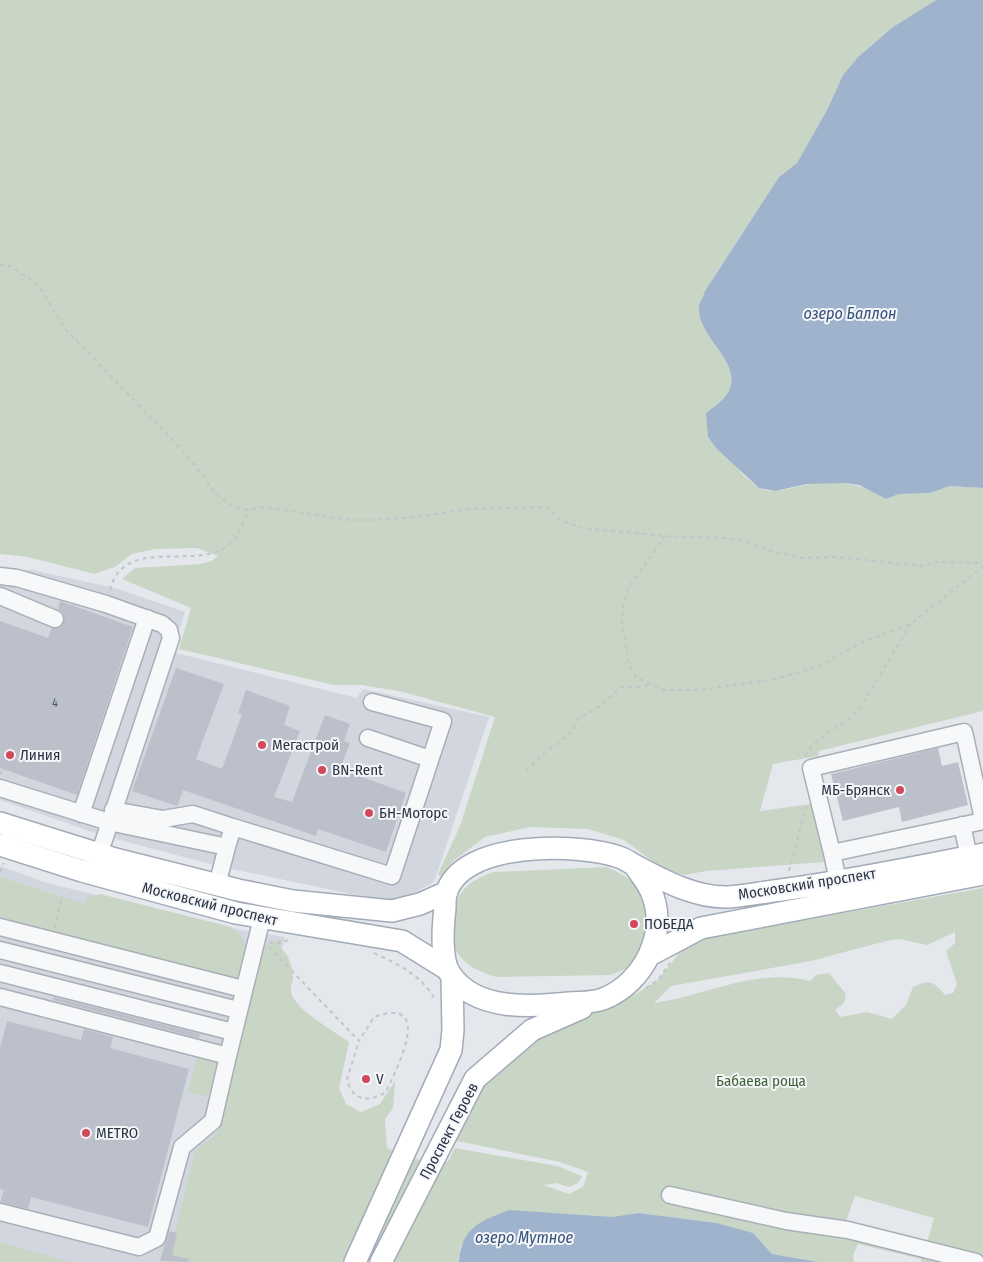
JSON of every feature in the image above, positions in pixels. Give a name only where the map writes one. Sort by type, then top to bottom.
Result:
[{"type":"main road","name":"Московский проспект","points":[[0,823],[99,854],[217,885],[293,900],[392,911],[420,904],[447,892],[460,874],[491,855],[546,847],[595,850],[621,858],[688,891],[726,897],[838,881],[976,856]]},
{"type":"main road","name":"Московский проспект","points":[[0,845],[82,871],[236,913],[402,941],[484,999],[513,1005],[542,1006],[600,1000]]},
{"type":"main road","points":[[635,866],[651,892],[657,926],[650,955]]},
{"type":"main road","name":"Московский проспект","points":[[650,955],[701,928],[983,874]]},
{"type":"main road","name":"Проспект Героев","points":[[355,1262],[451,1050],[453,1030],[443,925],[447,892]]},
{"type":"main road","name":"Проспект Героев","points":[[381,1262],[475,1079],[532,1030],[622,990],[641,970],[650,955]]},
{"type":"lane","points":[[0,576],[17,578],[106,604],[162,624],[169,630],[171,638],[99,854]]},
{"type":"lane","points":[[0,596],[55,619]]},
{"type":"lane","points":[[82,814],[147,618]]},
{"type":"lane","points":[[0,788],[82,814],[163,819],[193,814],[392,876],[443,721],[372,702]]},
{"type":"lane","points":[[832,853],[983,820],[964,732],[811,768],[838,881]]},
{"type":"lane","points":[[368,738],[430,759]]},
{"type":"lane","points":[[111,816],[227,847]]},
{"type":"lane","points":[[962,825],[976,856]]},
{"type":"lane","points":[[217,885],[233,827]]},
{"type":"lane","points":[[0,1212],[139,1247],[157,1238],[182,1147],[213,1121],[243,989],[262,918]]},
{"type":"lane","points":[[0,927],[243,989]]},
{"type":"lane","points":[[0,950],[238,1010]]},
{"type":"lane","points":[[0,973],[233,1032]]},
{"type":"lane","points":[[0,997],[228,1056]]},
{"type":"lane","points":[[670,1195],[786,1221],[848,1230],[976,1262]]},
{"type":"path","points":[[0,264],[10,266],[38,285],[66,330],[186,454],[219,497],[234,507],[249,510],[264,507],[350,520],[416,517],[470,509],[545,507],[550,509],[560,520],[582,528],[665,536],[738,540],[767,550],[802,558],[836,558],[922,566],[937,562],[983,565]]},
{"type":"path","points":[[106,604],[112,583],[120,571],[132,562],[148,557],[200,557],[218,552],[229,545],[238,534],[249,510]]},
{"type":"path","points":[[665,536],[629,587],[623,606],[622,622],[628,664],[636,677],[663,690],[699,690],[776,679],[819,666],[858,644],[911,624],[983,565]]},
{"type":"path","points":[[803,763],[804,757],[813,745],[830,731],[847,722],[863,703],[911,624]]},
{"type":"path","points":[[526,771],[547,750],[559,743],[572,730],[578,719],[601,705],[622,686],[639,687],[651,684]]},
{"type":"path","points":[[0,774],[2,768]]},
{"type":"path","points":[[789,871],[809,801]]},
{"type":"path","points":[[291,939],[278,944],[264,942],[359,1041]]},
{"type":"path","points":[[368,950],[409,970],[428,988],[437,1007]]},
{"type":"path","points":[[394,1013],[403,1017],[408,1024],[407,1045],[386,1092],[369,1100],[361,1100],[354,1095],[347,1079],[359,1041],[374,1017],[394,1013]]},
{"type":"shaded area","points":[[32,570],[115,588],[185,612],[172,652],[357,698],[363,689],[489,717],[434,882],[407,897],[382,900],[214,865],[98,834],[0,800],[0,571]]},
{"type":"shaded area","points":[[0,866],[47,883],[241,930],[285,937],[205,1262],[66,1262],[0,1243]]},
{"type":"green space","points":[[0,0],[936,0],[893,27],[858,57],[843,75],[827,110],[797,163],[779,177],[705,291],[699,306],[700,317],[704,328],[724,358],[731,378],[730,388],[726,395],[706,413],[722,444],[742,474],[765,490],[777,491],[827,482],[857,486],[886,499],[899,494],[930,493],[950,486],[983,488],[983,711],[819,751],[818,756],[773,764],[760,811],[819,803],[824,862],[706,871],[684,875],[663,869],[624,840],[588,829],[530,827],[485,837],[453,861],[441,876],[438,874],[460,826],[495,717],[399,691],[361,685],[334,685],[179,649],[191,608],[122,579],[135,568],[201,564],[211,561],[218,556],[197,548],[155,549],[132,554],[115,567],[94,574],[28,557],[0,554]]},
{"type":"green space","points":[[607,867],[631,880],[639,887],[647,902],[651,939],[628,968],[611,975],[497,977],[477,970],[462,958],[457,951],[453,943],[452,933],[452,921],[456,902],[464,889],[477,879],[494,872]]},
{"type":"green space","points":[[0,877],[85,904],[87,898],[100,894],[231,927],[238,932],[246,945],[240,984],[0,923]]},
{"type":"green space","name":"Бабаева роща","points":[[983,888],[983,1262],[921,1262],[921,1259],[858,1244],[853,1255],[854,1262],[818,1262],[772,1254],[753,1233],[717,1223],[639,1213],[461,1245],[459,1262],[179,1262],[180,1257],[161,1252],[165,1238],[175,1240],[177,1233],[175,1232],[195,1151],[218,1132],[258,954],[271,942],[282,939],[280,947],[288,957],[292,970],[291,991],[293,998],[306,1012],[349,1042],[339,1088],[346,1104],[361,1112],[380,1104],[395,1081],[393,1108],[385,1119],[387,1148],[425,1162],[448,1162],[455,1148],[557,1166],[582,1176],[578,1183],[569,1187],[556,1183],[543,1185],[569,1194],[583,1187],[588,1172],[560,1162],[452,1140],[482,1084],[538,1037],[636,994],[658,980],[684,947],[700,939]],"holes":[[[955,932],[955,943],[946,951],[957,984],[953,993],[945,995],[931,983],[919,984],[913,987],[906,1005],[892,1019],[867,1012],[840,1017],[835,1010],[844,1003],[846,994],[829,973],[816,975],[810,981],[790,978],[751,980],[654,1003],[671,986],[811,961],[886,941],[900,939],[927,945]],[[855,1196],[934,1218],[925,1250],[844,1227]]]},
{"type":"green space","points":[[198,1053],[221,1059],[212,1092],[204,1096],[188,1092]]},
{"type":"green space","points":[[0,1242],[70,1262],[0,1262]]},
{"type":"water","name":"озеро Баллон","points":[[936,0],[983,0],[983,488],[950,486],[930,493],[899,494],[886,499],[859,485],[845,483],[807,484],[775,491],[759,488],[716,448],[708,437],[706,413],[726,395],[730,388],[731,378],[724,358],[704,328],[700,317],[700,302],[705,291],[779,177],[797,163],[827,110],[843,75],[858,57],[893,27]]},
{"type":"water","name":"озеро Мутное","points":[[509,1210],[612,1217],[639,1213],[717,1223],[753,1233],[772,1254],[818,1262],[459,1262],[461,1250],[468,1233],[481,1222]]},
{"type":"building","points":[[60,601],[133,627],[77,795],[0,768],[0,621],[48,638],[52,628],[61,627],[64,622],[63,613],[58,609]]},
{"type":"building","name":"Мегастрой","points":[[176,668],[224,684],[196,759],[222,769],[242,714],[238,713],[246,690],[290,706],[284,725],[300,731],[274,797],[292,802],[325,715],[350,724],[344,741],[350,743],[340,769],[406,793],[386,852],[318,829],[316,836],[183,790],[177,806],[132,791]]},
{"type":"building","name":"МБ-Брянск","points":[[938,748],[942,766],[958,762],[968,805],[902,822],[899,807],[843,821],[831,774]]},
{"type":"building","points":[[54,997],[200,1034],[199,1038],[53,1000]]},
{"type":"building","name":"METRO","points":[[7,1021],[81,1040],[84,1029],[113,1037],[110,1048],[189,1069],[148,1227],[31,1197],[28,1209],[0,1202],[4,1190],[0,1189],[0,1048]]},
{"type":"building","points":[[169,1231],[177,1233],[172,1255],[189,1259],[188,1262],[160,1261]]},
{"type":"place","name":"Мегастрой","points":[[262,745]]},
{"type":"place","name":"Линия","points":[[10,755]]},
{"type":"place","name":"BN-Rent","points":[[322,770]]},
{"type":"place","name":"МБ-Брянск","points":[[900,790]]},
{"type":"place","name":"БН-Моторс","points":[[369,813]]},
{"type":"place","name":"ПОБЕДА","points":[[634,924]]},
{"type":"place","name":"V","points":[[366,1079]]},
{"type":"place","name":"METRO","points":[[86,1133]]}]
